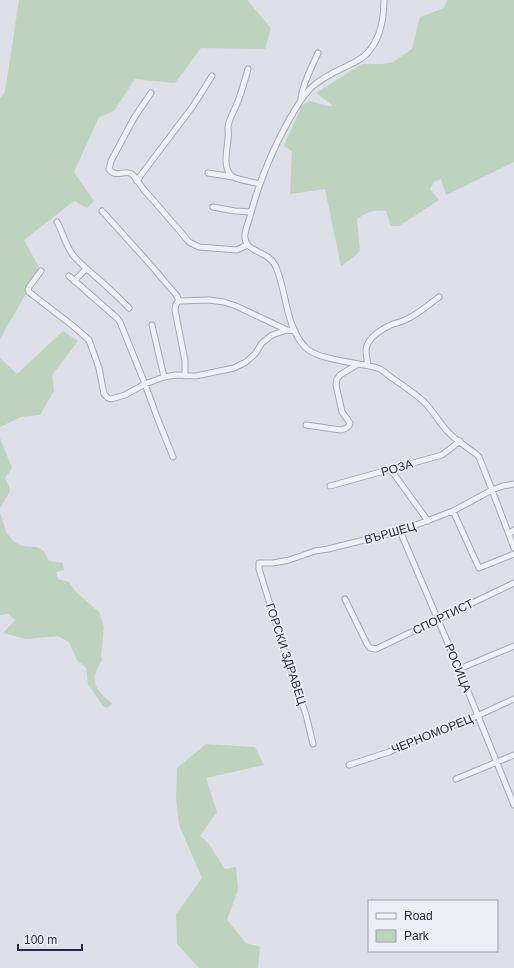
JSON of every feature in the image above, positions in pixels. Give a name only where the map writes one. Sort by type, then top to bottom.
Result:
[{"type":"street","points":[[384,0],[384,14],[379,33],[375,44],[369,53],[357,62],[323,78],[308,90],[280,137],[271,155],[260,184],[251,212],[245,237],[246,242],[251,248],[272,260],[283,286],[287,311],[295,331],[306,348],[316,354],[368,365],[379,369],[426,404],[448,432],[476,454],[492,490],[514,548]]},
{"type":"street","points":[[302,99],[302,91],[318,53]]},
{"type":"street","points":[[233,177],[226,165],[229,137],[228,127],[248,69]]},
{"type":"street","points":[[137,181],[193,106],[212,76]]},
{"type":"street","points":[[151,93],[124,135],[111,161],[109,169],[114,173],[119,174],[130,173],[189,242],[196,246],[238,250],[248,245]]},
{"type":"street","points":[[208,173],[252,181],[260,184]]},
{"type":"street","points":[[213,207],[251,212]]},
{"type":"street","points":[[102,211],[150,263],[179,300]]},
{"type":"street","points":[[57,222],[72,254],[129,308]]},
{"type":"street","points":[[74,281],[86,268]]},
{"type":"street","points":[[41,271],[29,287],[29,292],[74,326],[89,340],[99,368],[104,394],[111,399],[125,395],[145,384],[164,377],[176,375],[196,376],[234,368],[246,362],[255,354],[262,343],[272,335],[286,330]]},
{"type":"street","points":[[68,276],[120,322],[173,457]]},
{"type":"street","points":[[368,365],[366,349],[373,338],[392,325],[405,321],[439,297]]},
{"type":"street","points":[[179,300],[209,300],[224,302],[236,306],[286,330],[295,331]]},
{"type":"street","points":[[179,300],[176,304],[175,310],[185,361],[184,376]]},
{"type":"street","points":[[152,325],[164,377]]},
{"type":"street","points":[[306,425],[341,430],[349,426],[350,423],[342,412],[336,385],[337,379],[340,375],[358,364]]},
{"type":"street","name":"РОЗА","points":[[330,486],[442,455],[460,441]]},
{"type":"street","points":[[391,470],[428,521]]},
{"type":"street","name":"ВЪРШЕЦ","points":[[259,563],[273,563],[289,560],[315,551],[400,531],[453,512],[492,490],[514,484]]},
{"type":"street","points":[[453,512],[478,568],[514,554]]},
{"type":"street","points":[[509,534],[514,530]]},
{"type":"street","name":"РОСИЦА","points":[[400,531],[459,669],[514,805]]},
{"type":"street","name":"ГОРСКИ ЗДРАВЕЦ","points":[[259,563],[259,569],[306,715],[313,744]]},
{"type":"street","name":"СПОРТИСТ","points":[[345,599],[367,644],[376,649],[514,583]]},
{"type":"street","points":[[459,669],[514,646]]},
{"type":"street","name":"ЧЕРНОМОРЕЦ","points":[[349,765],[389,752],[415,740],[477,716],[514,699]]},
{"type":"street","points":[[456,779],[514,756]]},
{"type":"green space","points":[[19,0],[247,0],[271,28],[265,49],[201,48],[175,83],[135,79],[114,111],[99,117],[74,172],[94,201],[87,208],[74,201],[24,240],[40,269],[0,339],[0,98],[5,92]]},
{"type":"green space","points":[[447,0],[514,0],[514,162],[446,195],[441,179],[434,182],[430,189],[439,200],[399,226],[391,226],[386,211],[382,210],[371,212],[357,219],[360,250],[355,256],[341,266],[325,189],[290,194],[292,151],[284,146],[302,105],[310,101],[327,106],[333,106],[316,93],[362,64],[384,64],[393,62],[412,49],[420,17],[444,8]]},
{"type":"green space","points":[[63,331],[78,341],[52,375],[54,391],[40,415],[21,417],[0,427],[0,358],[17,374]]},
{"type":"green space","points":[[0,438],[12,468],[5,478],[10,489],[9,493],[0,508]]},
{"type":"green space","points":[[0,512],[6,532],[13,541],[22,546],[37,547],[44,551],[49,561],[63,563],[64,570],[56,572],[58,579],[69,582],[76,592],[99,612],[104,627],[101,656],[102,660],[96,670],[95,682],[98,690],[113,704],[106,708],[88,684],[86,668],[77,660],[69,642],[58,636],[26,639],[3,633],[15,620],[8,614],[0,615]]},
{"type":"green space","points":[[206,744],[255,747],[264,765],[206,778],[217,812],[200,836],[209,844],[225,869],[236,867],[238,890],[227,920],[246,943],[260,947],[258,968],[199,968],[177,944],[176,914],[202,878],[179,825],[176,799],[177,768]]}]
